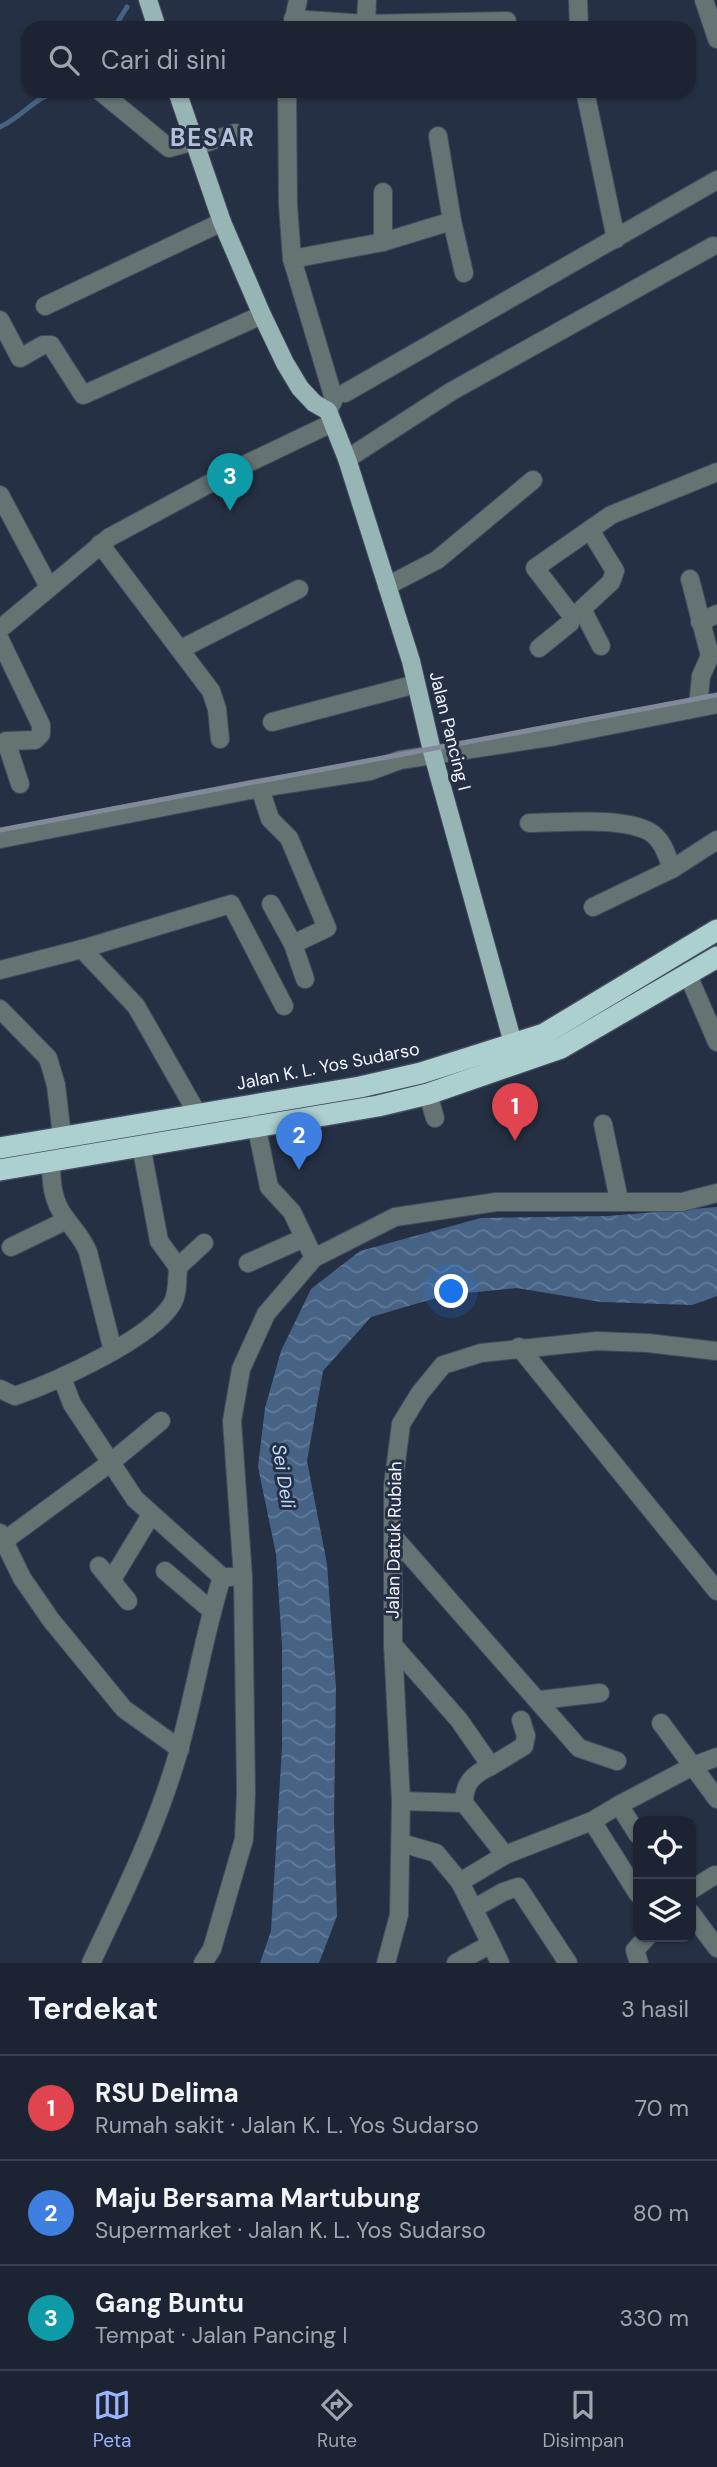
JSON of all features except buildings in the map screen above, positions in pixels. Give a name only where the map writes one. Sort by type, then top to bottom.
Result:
[{"type":"highway","name":"Jalan K. L. Yos Sudarso","points":[[0,1148],[197,1113],[265,1116],[378,1106],[428,1094],[517,1055],[717,930]]},
{"type":"highway","name":"Jalan K. L. Yos Sudarso","points":[[0,1170],[141,1145],[265,1116],[421,1073],[561,1048],[717,957]]},
{"type":"main road","points":[[148,0],[155,21]]},
{"type":"main road","name":"Jalan Pancing I","points":[[179,98],[222,222],[262,315],[300,388],[330,417],[347,459],[416,684],[433,756],[517,1055]]},
{"type":"street","points":[[293,21],[298,0]]},
{"type":"street","points":[[366,21],[367,0]]},
{"type":"street","points":[[578,0],[579,21]]},
{"type":"street","points":[[704,0],[717,39]]},
{"type":"street","points":[[108,98],[169,148],[235,133]]},
{"type":"street","name":"Jalan Pancing I","points":[[287,98],[288,205],[292,259],[334,399],[330,417]]},
{"type":"street","points":[[586,98],[615,239]]},
{"type":"street","points":[[438,136],[464,273]]},
{"type":"street","points":[[345,393],[717,180]]},
{"type":"street","points":[[383,192],[383,242]]},
{"type":"street","points":[[292,259],[383,242],[452,221]]},
{"type":"street","points":[[45,306],[222,222]]},
{"type":"street","points":[[347,459],[452,391],[713,246]]},
{"type":"street","points":[[0,320],[20,358],[43,345],[51,345],[83,395],[262,315]]},
{"type":"street","points":[[0,629],[100,544],[330,417]]},
{"type":"street","points":[[539,648],[570,623],[572,616],[535,568],[611,515],[717,472]]},
{"type":"street","points":[[387,586],[436,560],[533,480]]},
{"type":"street","points":[[0,495],[49,587]]},
{"type":"street","points":[[590,530],[615,571],[611,582],[582,609],[601,646]]},
{"type":"street","points":[[100,544],[211,691],[218,709],[220,739]]},
{"type":"street","points":[[690,579],[700,622],[714,655],[701,676],[698,706]]},
{"type":"street","points":[[181,649],[299,589]]},
{"type":"street","points":[[700,622],[717,614]]},
{"type":"street","points":[[0,640],[41,725],[41,734],[35,740],[6,741],[20,784]]},
{"type":"street","points":[[272,722],[416,684]]},
{"type":"street","points":[[0,839],[433,756],[586,731],[717,704]]},
{"type":"street","points":[[260,788],[270,819],[289,838],[327,928],[293,944]]},
{"type":"street","points":[[529,823],[627,825],[650,832],[661,843],[672,869]]},
{"type":"street","points":[[593,907],[672,869],[717,840]]},
{"type":"street","points":[[0,970],[82,949],[231,904],[284,1006]]},
{"type":"street","points":[[271,904],[293,944],[305,979]]},
{"type":"street","points":[[82,949],[136,1006],[197,1113]]},
{"type":"street","points":[[688,975],[717,1042]]},
{"type":"street","points":[[0,1009],[48,1058],[56,1085],[62,1136]]},
{"type":"street","points":[[428,1094],[435,1118]]},
{"type":"street","points":[[265,1116],[269,1187],[287,1205],[314,1258]]},
{"type":"street","points":[[603,1124],[619,1200]]},
{"type":"street","points":[[0,1389],[15,1396],[62,1378],[113,1351],[148,1328],[173,1304],[177,1267],[159,1241],[141,1145]]},
{"type":"street","points":[[51,1160],[54,1197],[66,1220],[83,1238],[113,1351]]},
{"type":"street","points":[[202,1963],[212,1949],[244,1839],[248,1742],[243,1577],[232,1421],[241,1370],[266,1314],[314,1258],[395,1217],[496,1202],[682,1202],[717,1193]]},
{"type":"street","points":[[11,1247],[66,1220]]},
{"type":"street","points":[[248,1264],[304,1238]]},
{"type":"street","points":[[177,1267],[204,1243]]},
{"type":"street","name":"Jalan Datuk Rubiah","points":[[392,1958],[399,1915],[401,1843],[393,1645],[393,1536],[397,1442],[401,1424],[420,1393],[443,1365],[481,1353],[519,1347],[597,1342],[648,1343],[717,1351]]},
{"type":"street","points":[[519,1347],[717,1591]]},
{"type":"street","points":[[62,1378],[72,1404],[123,1484],[151,1515],[222,1577],[243,1577]]},
{"type":"street","points":[[161,1421],[110,1463],[2,1537],[22,1578],[51,1620],[124,1709],[180,1749]]},
{"type":"street","points":[[111,1581],[151,1515]]},
{"type":"street","points":[[393,1536],[540,1700],[579,1748],[617,1761]]},
{"type":"street","points":[[99,1566],[128,1601]]},
{"type":"street","points":[[165,1571],[212,1611]]},
{"type":"street","points":[[91,1963],[154,1830],[180,1749],[222,1577]]},
{"type":"street","points":[[393,1645],[459,1720],[491,1766]]},
{"type":"street","points":[[540,1700],[600,1693]]},
{"type":"street","points":[[505,1855],[464,1803],[466,1787],[471,1778],[524,1746],[526,1736],[521,1720]]},
{"type":"street","points":[[661,1723],[717,1799]]},
{"type":"street","points":[[460,1882],[505,1855],[592,1821],[693,1766],[717,1757]]},
{"type":"street","points":[[401,1801],[464,1803]]},
{"type":"street","points":[[619,1805],[633,1827]]},
{"type":"street","points":[[592,1821],[633,1886]]},
{"type":"street","points":[[401,1843],[436,1853],[460,1882],[500,1963]]},
{"type":"street","points":[[696,1887],[715,1875]]},
{"type":"street","points":[[475,1908],[518,1887],[568,1963]]},
{"type":"street","points":[[696,1920],[717,1948]]},
{"type":"street","points":[[639,1963],[635,1950],[643,1942]]},
{"type":"street","points":[[456,1963],[491,1944]]},
{"type":"water","name":"Sei Deli","points":[[717,1207],[717,1296],[692,1305],[601,1302],[517,1288],[446,1295],[371,1317],[323,1371],[307,1461],[327,1564],[336,1687],[334,1821],[337,1916],[319,1963],[260,1963],[271,1931],[282,1747],[282,1645],[276,1554],[258,1467],[265,1408],[281,1351],[311,1289],[360,1251],[481,1218],[608,1216]]},
{"type":"waterway","points":[[118,21],[127,7]]},
{"type":"waterway","points":[[0,127],[42,98]]},
{"type":"railway","points":[[0,830],[717,695]]},
{"type":"place","name":"Gang Buntu","points":[[230,511]]},
{"type":"place","name":"RSU Delima","points":[[515,1141]]},
{"type":"place","name":"Maju Bersama Martubung","points":[[299,1170]]},
{"type":"district","name":"BESAR","points":[[213,138]]}]
